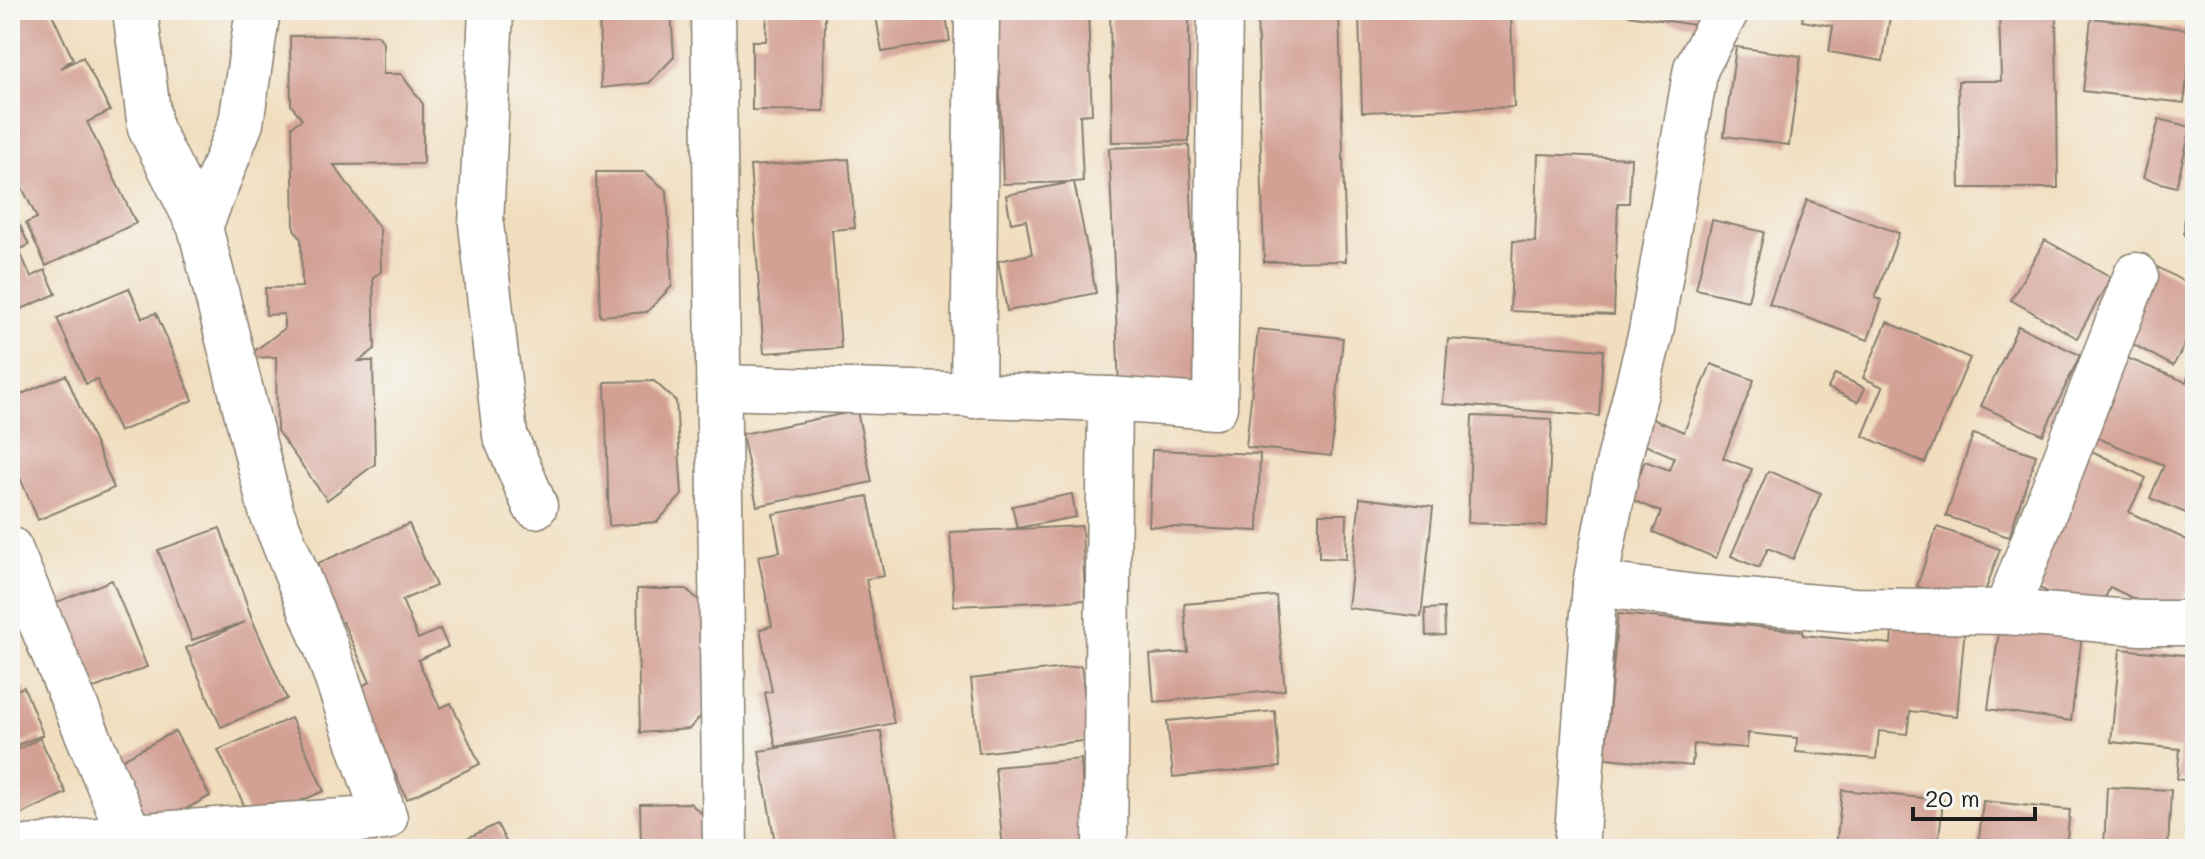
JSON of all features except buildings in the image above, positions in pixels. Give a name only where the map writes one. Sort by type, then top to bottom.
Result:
[{"type":"street","points":[[18,849],[130,836],[385,818],[326,647],[271,511],[200,227],[150,128],[135,10]]},
{"type":"street","points":[[200,227],[241,123],[258,10]]},
{"type":"street","points":[[491,10],[481,224],[505,435],[535,506]]},
{"type":"street","points":[[713,10],[725,849]]},
{"type":"street","points":[[973,396],[977,10]]},
{"type":"street","points":[[720,387],[1110,399],[1215,407],[1220,10]]},
{"type":"street","points":[[1576,849],[1595,584],[1619,460],[1651,332],[1696,68],[1727,10]]},
{"type":"street","points":[[2006,612],[2136,275]]},
{"type":"street","points":[[1105,849],[1110,399]]},
{"type":"street","points":[[10,549],[130,836]]},
{"type":"street","points":[[1595,584],[1696,597],[1854,610],[2006,612],[2141,623],[2195,623]]}]
